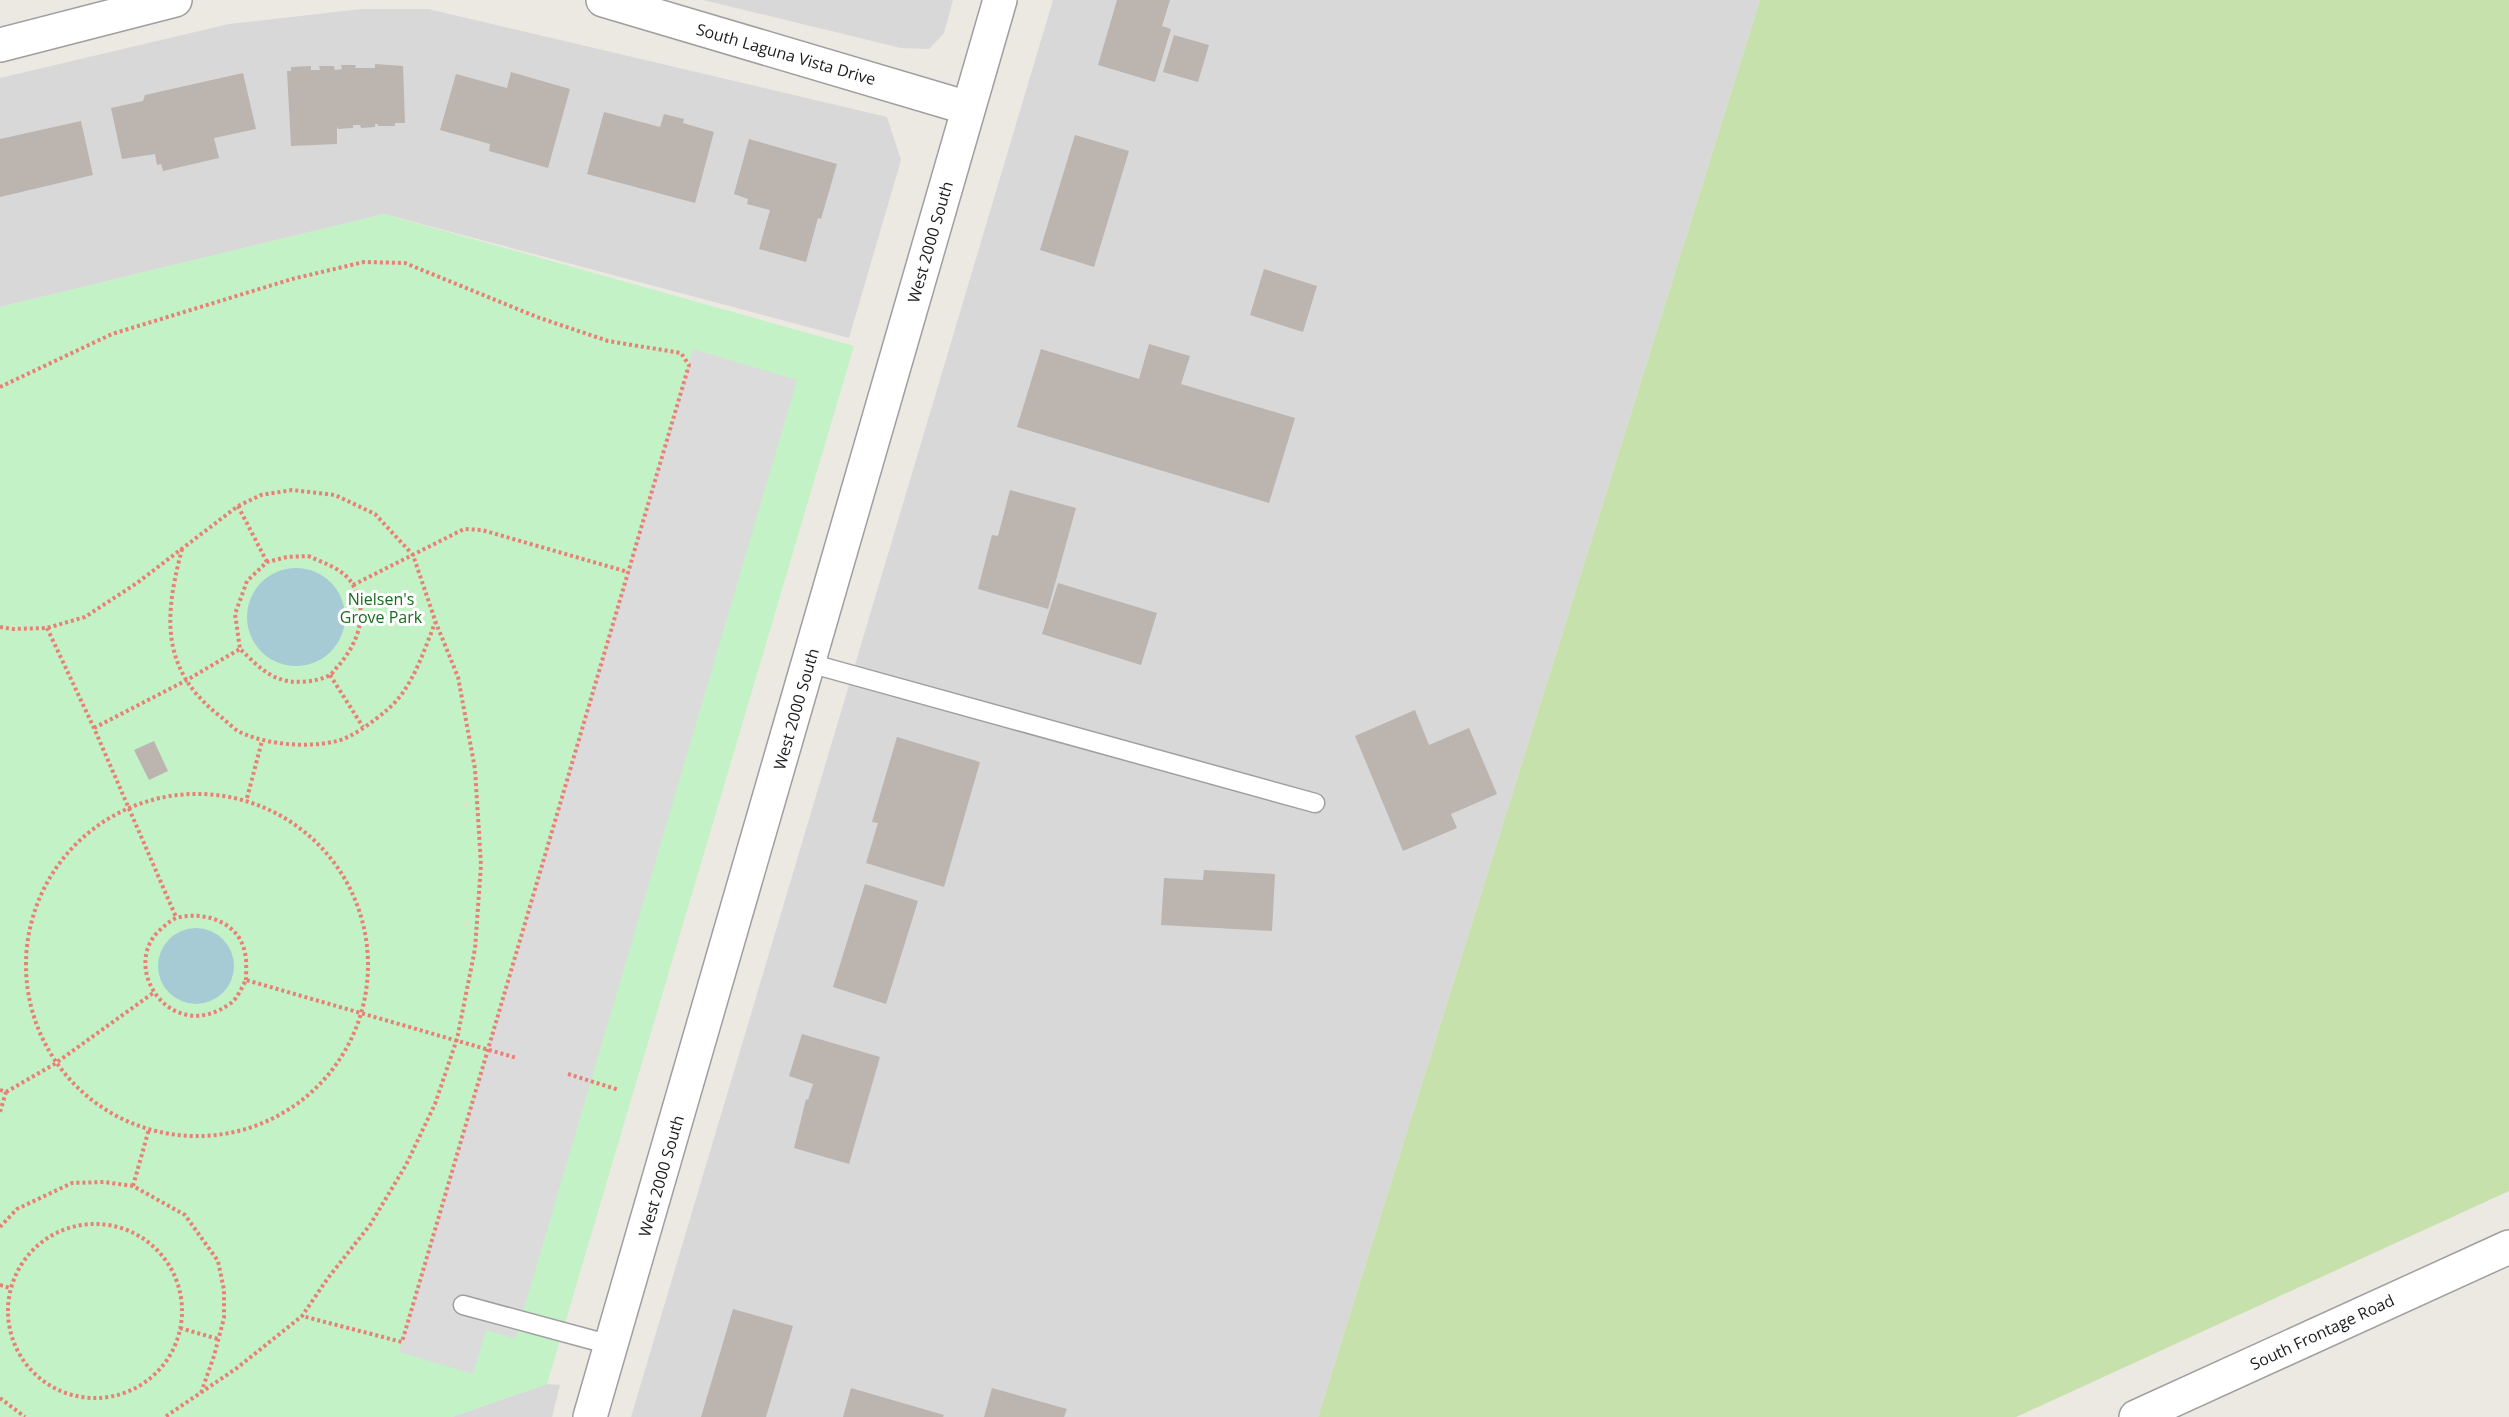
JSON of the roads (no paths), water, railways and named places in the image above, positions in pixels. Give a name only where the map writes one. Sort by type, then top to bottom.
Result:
[{"type":"street","points":[[0,45],[175,0]]},
{"type":"street","name":"South Laguna Vista Drive","points":[[603,0],[968,108]]},
{"type":"street","name":"West 2000 South","points":[[590,1417],[1000,0]]},
{"type":"street","name":"South Frontage Road","points":[[2136,1417],[2509,1247]]},
{"type":"lane","points":[[809,663],[1315,802]]},
{"type":"lane","points":[[463,1305],[611,1345]]},
{"type":"water","points":[[296,568],[315,572],[331,582],[341,598],[345,617],[341,636],[331,652],[315,662],[296,666],[277,662],[261,652],[251,636],[247,617],[251,598],[261,582],[277,572]]},
{"type":"water","points":[[196,928],[211,931],[223,939],[231,951],[234,966],[231,981],[223,993],[211,1001],[196,1004],[181,1001],[169,993],[161,981],[158,966],[161,951],[169,939],[181,931]]},
{"type":"park label","name":"Nielsen's Grove Park","points":[[381,608]]}]
